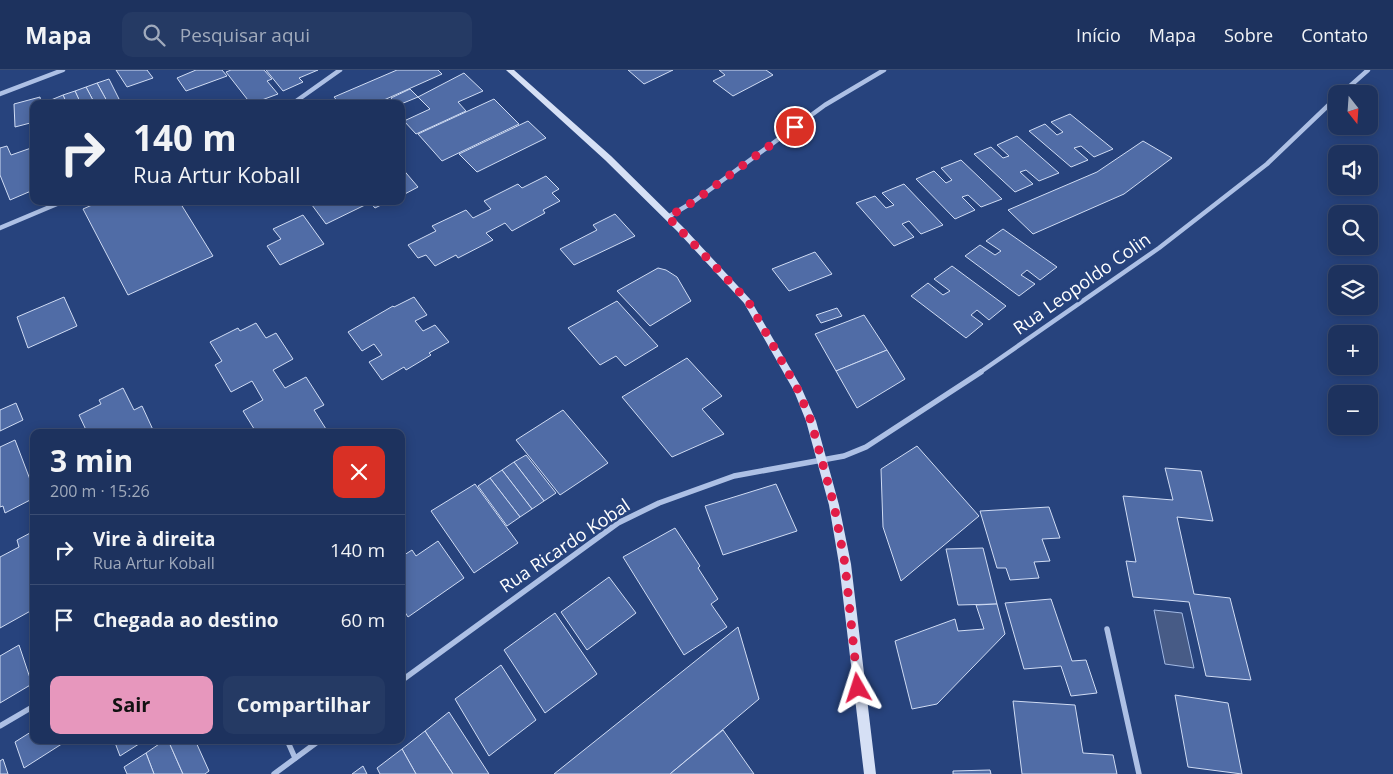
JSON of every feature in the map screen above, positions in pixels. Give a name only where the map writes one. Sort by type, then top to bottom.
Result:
[{"type":"main road","points":[[510,70],[608,158],[668,217],[748,301],[798,390],[811,421],[834,505],[845,564],[870,774]]},
{"type":"street","points":[[0,94],[63,70]]},
{"type":"street","points":[[299,100],[320,82],[340,70]]},
{"type":"street","points":[[668,217],[693,202],[824,105],[884,70]]},
{"type":"street","points":[[1351,85],[1368,70]]},
{"type":"street","name":"Rua Leopoldo Colin","points":[[822,460],[844,456],[866,447],[981,372],[1159,248],[1267,164],[1328,106]]},
{"type":"street","points":[[0,228],[55,205]]},
{"type":"street","name":"Rua Ricardo Kobal","points":[[405,678],[618,523],[659,503],[734,476],[822,460]]},
{"type":"street","points":[[1108,629],[1139,774]]},
{"type":"street","points":[[0,726],[30,708]]},
{"type":"street","points":[[289,744],[295,758]]},
{"type":"street","points":[[274,774],[314,744]]},
{"type":"water","points":[[1154,610],[1182,613],[1194,668],[1165,664]]},
{"type":"building","points":[[116,70],[147,70],[153,78],[127,87]]},
{"type":"building","points":[[196,70],[222,70],[227,76],[186,91],[177,78]]},
{"type":"building","points":[[231,70],[264,70],[272,79],[267,81],[278,94],[262,100],[248,100],[226,72]]},
{"type":"building","points":[[266,70],[318,70],[299,78],[303,82],[283,91]]},
{"type":"building","points":[[397,70],[438,70],[442,74],[384,100],[337,100],[334,97]]},
{"type":"building","points":[[628,70],[673,70],[644,84]]},
{"type":"building","points":[[719,70],[766,70],[773,75],[733,96],[713,81],[725,75]]},
{"type":"building","points":[[464,73],[483,91],[458,102],[466,111],[416,134],[405,121],[430,109],[418,97]]},
{"type":"building","points":[[109,79],[119,99],[106,100],[97,83]]},
{"type":"building","points":[[97,83],[106,100],[93,100],[86,87]]},
{"type":"building","points":[[86,87],[93,100],[79,100],[75,91]]},
{"type":"building","points":[[410,89],[418,97],[405,102],[405,100],[393,100],[391,98]]},
{"type":"building","points":[[75,91],[79,100],[65,100],[63,95]]},
{"type":"building","points":[[63,95],[65,100],[51,100]]},
{"type":"building","points":[[40,97],[40,100],[30,100],[30,123],[15,127],[14,104]]},
{"type":"building","points":[[494,99],[519,124],[442,161],[418,134]]},
{"type":"building","points":[[1070,114],[1113,149],[1094,157],[1081,146],[1074,148],[1088,160],[1071,167],[1029,131],[1045,124],[1057,135],[1063,132],[1051,122]]},
{"type":"building","points":[[528,121],[546,138],[477,172],[459,154]]},
{"type":"building","points":[[1017,136],[1059,173],[1039,181],[1026,170],[1020,172],[1033,184],[1015,192],[974,154],[991,147],[1003,158],[1009,156],[997,145]]},
{"type":"building","points":[[1143,141],[1172,158],[1124,194],[1033,234],[1008,210],[1097,172]]},
{"type":"building","points":[[7,146],[11,155],[30,148],[30,191],[10,200],[0,175],[0,148]]},
{"type":"building","points":[[961,160],[1002,199],[981,207],[968,195],[962,197],[975,210],[955,219],[916,179],[934,171],[946,183],[952,180],[941,168]]},
{"type":"building","points":[[405,172],[418,187],[405,194]]},
{"type":"building","points":[[546,176],[559,189],[552,193],[560,201],[543,210],[545,213],[512,231],[505,223],[486,233],[493,240],[458,258],[456,255],[435,266],[426,255],[418,258],[408,245],[436,231],[432,226],[466,210],[473,218],[491,209],[484,201],[518,184],[522,188]]},
{"type":"building","points":[[904,184],[943,225],[921,234],[909,221],[902,224],[914,237],[894,246],[856,203],[875,196],[886,208],[894,205],[882,193]]},
{"type":"building","points":[[92,205],[181,205],[213,256],[128,295],[83,209]]},
{"type":"building","points":[[312,205],[365,205],[326,224]]},
{"type":"building","points":[[615,214],[635,236],[574,265],[560,249],[597,230],[593,225]]},
{"type":"building","points":[[303,215],[324,244],[280,265],[267,246],[281,239],[273,229]]},
{"type":"building","points":[[1003,229],[1057,267],[1040,280],[1027,270],[1021,275],[1035,284],[1019,296],[965,256],[980,245],[995,255],[1001,251],[986,241]]},
{"type":"building","points":[[815,252],[832,274],[789,291],[772,269]]},
{"type":"building","points":[[952,266],[1006,306],[989,320],[977,310],[971,315],[983,324],[966,338],[911,296],[928,283],[943,295],[950,291],[934,279]]},
{"type":"building","points":[[658,268],[666,270],[677,277],[691,301],[650,326],[617,291]]},
{"type":"building","points":[[64,297],[77,326],[28,348],[17,317]]},
{"type":"building","points":[[414,297],[427,315],[415,321],[423,331],[435,325],[449,342],[429,353],[431,355],[406,370],[404,367],[382,380],[369,362],[382,355],[374,344],[362,351],[348,332],[393,306]]},
{"type":"building","points":[[617,301],[658,346],[625,366],[616,356],[600,365],[568,328]]},
{"type":"building","points":[[837,308],[842,316],[821,323],[816,315]]},
{"type":"building","points":[[864,315],[887,350],[836,371],[815,334]]},
{"type":"building","points":[[256,323],[266,338],[276,333],[293,359],[273,370],[285,388],[306,377],[324,405],[314,410],[326,429],[254,429],[243,411],[263,400],[252,381],[231,392],[215,365],[222,361],[210,342],[238,328],[240,331]]},
{"type":"building","points":[[887,350],[905,379],[857,408],[836,371]]},
{"type":"building","points":[[687,358],[722,396],[702,409],[724,434],[672,457],[622,397]]},
{"type":"building","points":[[123,388],[134,410],[142,406],[153,429],[86,429],[79,415],[101,404],[99,400]]},
{"type":"building","points":[[16,403],[23,420],[0,431],[0,410]]},
{"type":"building","points":[[563,410],[608,463],[560,495],[516,440]]},
{"type":"building","points":[[15,440],[30,479],[30,500],[5,513],[3,506],[0,507],[0,447]]},
{"type":"building","points":[[917,446],[979,516],[901,581],[883,527],[881,469]]},
{"type":"building","points":[[526,455],[556,493],[544,501],[514,462]]},
{"type":"building","points":[[514,462],[544,501],[532,509],[502,470]]},
{"type":"building","points":[[1165,468],[1201,471],[1213,521],[1177,517],[1194,594],[1230,598],[1251,680],[1206,676],[1189,602],[1133,597],[1126,561],[1136,562],[1123,496],[1173,500]]},
{"type":"building","points":[[502,470],[532,509],[520,517],[490,478]]},
{"type":"building","points":[[490,478],[520,517],[507,526],[478,486]]},
{"type":"building","points":[[475,484],[518,543],[474,573],[431,511]]},
{"type":"building","points":[[776,484],[797,531],[723,555],[705,506]]},
{"type":"building","points":[[1049,507],[1060,538],[1042,539],[1050,561],[1034,562],[1039,578],[1010,580],[1006,568],[997,568],[980,511]]},
{"type":"building","points":[[675,528],[700,566],[698,568],[718,599],[711,604],[727,627],[684,655],[623,557]]},
{"type":"building","points":[[30,533],[30,611],[0,628],[0,557],[19,547],[17,540]]},
{"type":"building","points":[[438,541],[464,578],[408,617],[405,612],[405,554],[412,550],[416,556]]},
{"type":"building","points":[[983,548],[997,604],[958,605],[946,549]]},
{"type":"building","points":[[609,577],[636,613],[587,650],[561,612]]},
{"type":"building","points":[[1051,599],[1072,661],[1086,660],[1097,693],[1071,696],[1061,666],[1024,669],[1005,603]]},
{"type":"building","points":[[997,604],[1005,634],[937,704],[912,709],[895,641],[955,619],[958,631],[984,629],[976,605]]},
{"type":"building","points":[[555,613],[597,674],[545,713],[504,650]]},
{"type":"building","points":[[738,627],[759,699],[670,774],[554,774]]},
{"type":"building","points":[[19,645],[30,678],[30,685],[0,703],[0,656]]},
{"type":"building","points":[[501,665],[536,720],[489,756],[455,699]]},
{"type":"building","points":[[1175,695],[1228,703],[1242,774],[1188,767]]},
{"type":"building","points":[[1013,701],[1075,705],[1083,753],[1113,755],[1117,774],[1022,774]]},
{"type":"building","points":[[449,712],[489,774],[453,774],[425,731]]},
{"type":"building","points":[[723,730],[754,774],[670,774]]},
{"type":"building","points":[[425,731],[453,774],[416,774],[402,749]]},
{"type":"building","points":[[30,733],[30,744],[62,744],[24,768],[15,742]]},
{"type":"building","points":[[116,744],[139,744],[120,756]]},
{"type":"building","points":[[159,744],[170,744],[183,774],[154,774],[146,753]]},
{"type":"building","points":[[170,744],[197,744],[209,771],[205,774],[183,774]]},
{"type":"building","points":[[402,749],[416,774],[380,774],[377,768]]},
{"type":"building","points":[[146,753],[154,774],[127,774],[124,767]]},
{"type":"building","points":[[3,759],[8,774],[0,774],[0,761]]},
{"type":"building","points":[[363,766],[367,774],[352,774]]},
{"type":"building","points":[[990,770],[991,774],[953,774],[953,771]]},
{"type":"route","points":[[795,127],[693,202],[668,217],[748,301],[798,390],[811,421],[834,505],[845,564],[858,688]]}]
